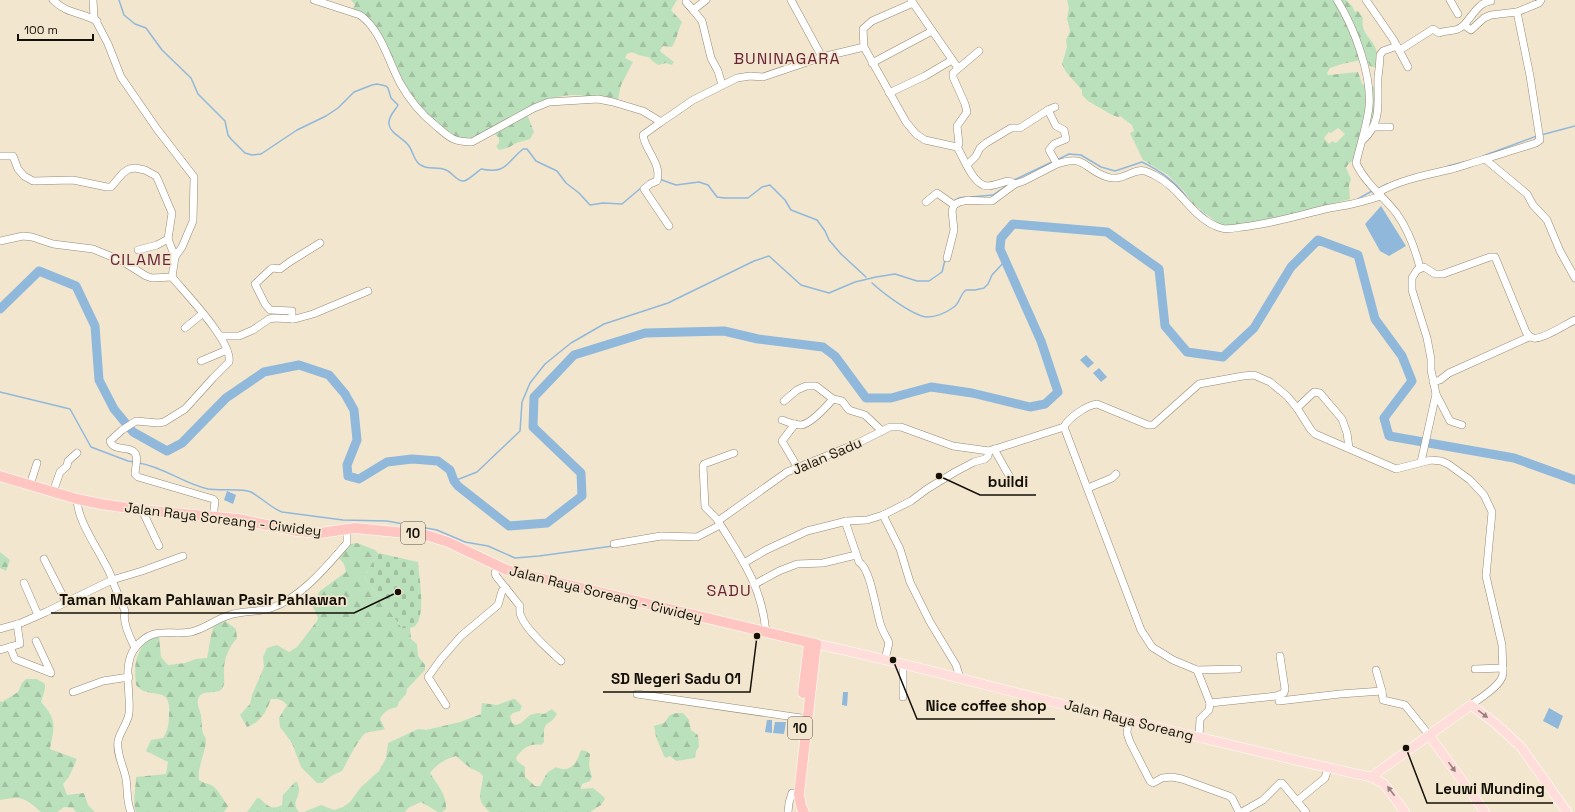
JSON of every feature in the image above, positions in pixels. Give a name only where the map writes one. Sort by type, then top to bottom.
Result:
[{"type":"highway","name":"Jalan Raya Soreang - Ciwidey","points":[[0,476],[77,499],[142,510],[245,520],[310,533],[346,529],[374,529],[426,535],[448,542],[507,570],[521,574],[812,644]]},
{"type":"highway","name":"10","points":[[797,812],[792,793],[812,644]]},
{"type":"highway","name":"10","points":[[804,812],[801,806],[799,794],[812,644]]},
{"type":"main road","name":"Jalan Raya Soreang","points":[[812,644],[884,659],[1128,720],[1371,777],[1384,784],[1405,812]]},
{"type":"main road","points":[[1371,777],[1471,705],[1496,724],[1522,747],[1567,812]]},
{"type":"main road","points":[[1429,735],[1485,812]]},
{"type":"street","points":[[54,0],[66,10],[97,21]]},
{"type":"street","points":[[93,0],[93,13],[108,44],[121,77],[194,177],[193,221],[182,247],[175,257],[172,277],[221,336],[227,350],[229,362],[185,409],[164,422],[158,423],[136,421],[113,437],[110,443],[114,447],[130,450],[135,453],[135,474],[138,477],[212,499],[214,501],[213,517]]},
{"type":"street","points":[[314,0],[360,15],[369,23],[412,103],[451,139],[472,142],[534,108],[549,102],[598,99],[643,111],[661,122]]},
{"type":"street","points":[[686,0],[692,10],[702,21],[711,58],[718,71],[722,85]]},
{"type":"street","points":[[692,10],[706,0]]},
{"type":"street","points":[[791,0],[822,57]]},
{"type":"street","points":[[1337,0],[1354,34],[1366,67],[1369,89],[1369,107],[1356,164],[1362,174],[1397,214],[1409,233],[1420,268]]},
{"type":"street","points":[[1366,0],[1382,22],[1408,67]]},
{"type":"street","points":[[1450,0],[1458,14]]},
{"type":"street","points":[[1464,25],[1471,30],[1484,18],[1491,15],[1516,12],[1539,3],[1541,0]]},
{"type":"street","points":[[1362,140],[1374,127],[1378,108],[1380,55],[1383,51],[1398,48],[1433,29],[1439,33],[1456,31],[1464,25],[1481,4],[1491,1]]},
{"type":"street","points":[[958,68],[912,2],[872,21],[863,29],[864,47],[906,122],[916,134],[925,140],[957,148],[976,179],[985,186],[1024,181],[1056,162],[1069,160],[1078,161],[1085,164],[1096,172],[1108,177],[1121,178],[1134,172],[1144,171],[1169,184],[1200,217],[1221,228],[1230,229],[1258,226],[1352,204],[1393,184],[1453,169],[1536,143],[1540,140],[1530,76],[1516,12]]},
{"type":"street","points":[[872,63],[932,31]]},
{"type":"street","points":[[669,226],[644,189],[658,178],[657,167],[643,135],[693,100],[737,78],[750,76],[763,77],[822,57],[864,47]]},
{"type":"street","points":[[957,148],[959,144],[957,126],[967,112],[953,77],[953,73],[979,51]]},
{"type":"street","points":[[890,94],[952,60]]},
{"type":"street","points":[[967,165],[976,156],[980,148],[986,143],[1012,128],[1020,128],[1055,107]]},
{"type":"street","points":[[1048,110],[1056,126],[1064,130],[1066,139],[1054,144],[1049,150],[1056,162]]},
{"type":"street","points":[[1374,127],[1390,127]]},
{"type":"street","points":[[0,156],[13,156],[18,169],[24,176],[33,181],[74,180],[111,187],[128,169],[135,168],[145,170],[156,176],[172,213],[168,239],[175,257]]},
{"type":"street","points":[[1485,159],[1527,194],[1533,205],[1547,220],[1565,261],[1575,278]]},
{"type":"street","points":[[953,204],[967,200],[992,201],[1013,183]]},
{"type":"street","points":[[926,202],[938,193],[953,204]]},
{"type":"street","points":[[947,258],[954,230],[952,211],[953,204]]},
{"type":"street","points":[[0,241],[23,236],[32,237],[52,244],[93,249],[122,261],[146,276],[152,278],[172,277]]},
{"type":"street","points":[[138,250],[168,239]]},
{"type":"street","points":[[292,319],[292,311],[270,310],[264,304],[255,284],[270,269],[280,269],[320,243]]},
{"type":"street","points":[[1462,425],[1450,421],[1436,394],[1431,370],[1432,359],[1412,290],[1412,278],[1417,270],[1424,267],[1435,274],[1442,274],[1490,257],[1495,257],[1529,337]]},
{"type":"street","points":[[221,336],[239,336],[253,330],[269,319],[292,319],[313,314],[368,291]]},
{"type":"street","points":[[185,328],[202,314]]},
{"type":"street","points":[[1433,382],[1440,380],[1449,373],[1529,337],[1536,339],[1575,320]]},
{"type":"street","points":[[201,361],[227,350]]},
{"type":"street","points":[[1238,669],[1196,670],[1173,660],[1150,644],[1142,630],[1064,427],[1072,417],[1090,406],[1097,404],[1148,425],[1153,425],[1199,384],[1254,375],[1270,382],[1287,396],[1313,432],[1396,469],[1431,460],[1441,461],[1448,464],[1470,480],[1484,495],[1492,512],[1486,576],[1502,644],[1503,668],[1503,678],[1497,685],[1471,705]]},
{"type":"street","points":[[784,401],[796,390],[806,386],[818,388],[832,399],[842,401],[849,410],[865,415],[882,431]]},
{"type":"street","points":[[1297,408],[1314,392],[1320,394],[1342,419],[1348,438],[1349,448]]},
{"type":"street","points":[[1421,462],[1436,394]]},
{"type":"street","points":[[782,420],[802,425],[820,412],[832,399]]},
{"type":"street","points":[[794,424],[782,441],[798,468]]},
{"type":"street","name":"Jalan Sadu","points":[[614,544],[661,536],[697,537],[787,472],[870,438],[890,427],[901,428],[953,446],[991,450],[1064,427]]},
{"type":"street","points":[[744,563],[766,550],[800,534],[845,521],[867,520],[883,515],[911,501],[927,489],[955,472],[974,462],[985,459],[991,450],[1012,481]]},
{"type":"street","points":[[54,492],[60,472],[68,466],[68,461],[77,453]]},
{"type":"street","points":[[734,453],[704,464],[705,507],[719,522],[755,584],[764,615],[766,633]]},
{"type":"street","points":[[30,485],[37,463]]},
{"type":"street","points":[[1088,488],[1112,478],[1116,474]]},
{"type":"street","points":[[77,499],[81,517],[110,573],[125,611],[123,616],[135,648]]},
{"type":"street","points":[[142,510],[159,546]]},
{"type":"street","points":[[883,515],[900,549],[910,582],[930,622],[956,665],[960,678]]},
{"type":"street","points":[[845,521],[858,562],[862,564],[872,588],[881,626],[889,643],[884,659]]},
{"type":"street","points":[[131,812],[128,806],[124,770],[118,749],[119,737],[129,713],[128,666],[135,648],[142,640],[152,634],[161,632],[192,632],[226,616],[271,608],[290,599],[347,544],[346,529]]},
{"type":"street","points":[[755,584],[779,571],[797,564],[823,563],[856,555]]},
{"type":"street","points":[[0,629],[38,615],[112,580],[142,572],[183,556]]},
{"type":"street","points":[[44,559],[66,602]]},
{"type":"street","points":[[498,565],[495,573],[496,576],[520,606],[520,614],[522,619],[534,635],[561,661]]},
{"type":"street","points":[[24,583],[38,615]]},
{"type":"street","points":[[446,705],[428,677],[461,636],[498,605],[502,592],[506,588]]},
{"type":"street","points":[[0,650],[18,646],[20,644],[17,624]]},
{"type":"street","points":[[10,647],[15,659],[51,673],[36,641]]},
{"type":"street","points":[[1210,703],[1276,696],[1284,693],[1285,689],[1280,656]]},
{"type":"street","points":[[903,664],[903,697]]},
{"type":"street","points":[[1475,669],[1503,668]]},
{"type":"street","points":[[1196,670],[1210,703],[1209,710],[1200,719],[1199,737]]},
{"type":"street","points":[[1376,670],[1382,690],[1383,700],[1405,705],[1429,735]]},
{"type":"street","points":[[73,692],[103,681],[129,677]]},
{"type":"street","points":[[1279,701],[1382,690]]},
{"type":"street","points":[[637,694],[801,718]]},
{"type":"street","points":[[1128,720],[1127,733],[1130,742],[1150,781],[1153,783],[1162,778],[1172,777],[1195,783],[1229,796],[1242,812],[1263,800],[1280,783],[1284,784],[1306,812]]},
{"type":"street","points":[[1297,801],[1325,778],[1328,768]]},
{"type":"street","points":[[788,812],[792,793]]},
{"type":"green space","points":[[351,0],[677,0],[671,10],[682,22],[672,47],[663,46],[660,50],[674,62],[672,65],[666,63],[658,65],[650,59],[651,58],[632,52],[627,54],[625,58],[633,62],[621,85],[618,99],[597,96],[590,98],[575,95],[557,97],[539,102],[525,109],[534,132],[530,139],[499,150],[496,146],[499,143],[499,138],[494,133],[472,140],[451,138],[413,102],[375,29],[352,10],[355,5]]},
{"type":"green space","points":[[1067,0],[1346,0],[1355,12],[1358,11],[1363,18],[1364,31],[1377,51],[1378,59],[1376,68],[1370,66],[1366,59],[1330,68],[1327,73],[1328,75],[1358,72],[1362,84],[1377,88],[1374,119],[1365,119],[1355,160],[1349,163],[1346,168],[1351,179],[1349,186],[1350,199],[1261,222],[1230,226],[1220,225],[1192,203],[1184,191],[1168,175],[1143,160],[1130,133],[1134,131],[1132,125],[1120,116],[1118,117],[1112,115],[1088,101],[1082,95],[1082,90],[1066,72],[1062,64],[1067,47],[1066,40],[1070,31],[1067,18],[1069,8]],"holes":[[[1338,128],[1345,134],[1336,143],[1332,141],[1329,144],[1324,138],[1329,132],[1331,133]]]},
{"type":"green space","points":[[357,543],[375,550],[378,553],[364,577],[402,628],[410,628],[411,639],[417,644],[418,656],[425,665],[425,670],[407,689],[406,694],[399,702],[397,707],[383,714],[380,719],[385,729],[363,735],[342,771],[333,775],[322,783],[317,783],[301,767],[292,743],[280,727],[279,718],[287,705],[285,703],[280,700],[271,699],[262,716],[252,725],[247,727],[240,715],[250,704],[252,695],[264,667],[263,657],[267,648],[277,645],[289,652],[297,647],[317,621],[318,618],[313,607],[313,603],[320,591],[346,572],[344,564],[339,558],[340,556],[351,544]]},
{"type":"green space","points":[[0,552],[10,560],[6,571],[0,568]]},
{"type":"green space","points":[[378,553],[418,562],[421,612],[416,625],[413,627],[402,628],[364,577]]},
{"type":"green space","points":[[225,621],[236,629],[237,638],[231,646],[225,660],[223,687],[221,690],[199,696],[198,706],[202,719],[202,730],[206,739],[206,744],[200,765],[199,780],[214,787],[228,806],[224,812],[136,812],[134,799],[136,777],[166,774],[168,762],[146,751],[151,740],[163,738],[165,735],[169,717],[169,705],[167,699],[163,695],[141,690],[136,685],[135,665],[140,651],[147,638],[159,636],[161,657],[168,665],[207,658],[213,629]]},
{"type":"green space","points":[[26,679],[37,679],[45,684],[41,702],[50,714],[53,724],[53,735],[50,749],[77,759],[69,777],[63,784],[67,795],[84,793],[88,805],[95,812],[76,812],[73,808],[64,807],[57,812],[41,812],[31,803],[22,799],[13,798],[0,800],[0,701],[2,702],[18,692],[22,683]]},
{"type":"green space","points":[[515,699],[522,706],[520,711],[513,713],[510,716],[512,723],[516,725],[521,723],[530,715],[538,713],[544,714],[552,709],[557,714],[545,726],[544,742],[541,745],[526,747],[516,758],[518,762],[525,767],[525,777],[535,786],[540,786],[547,773],[556,767],[566,769],[573,766],[578,759],[581,750],[586,751],[590,754],[589,765],[592,777],[590,781],[582,784],[581,789],[593,788],[603,796],[605,799],[601,805],[590,812],[490,812],[480,799],[483,776],[479,772],[470,768],[456,756],[441,763],[430,773],[445,799],[446,809],[442,812],[438,812],[421,802],[408,808],[405,812],[304,812],[321,805],[334,810],[343,807],[350,802],[361,787],[379,771],[386,758],[388,743],[418,729],[426,730],[460,722],[481,714],[482,703],[497,705]]},
{"type":"green space","points":[[675,713],[683,713],[689,720],[691,730],[698,735],[699,747],[696,751],[695,758],[676,761],[670,756],[666,758],[664,756],[656,737],[654,726],[664,723],[669,716]]},
{"type":"green space","points":[[295,782],[297,782],[299,788],[295,803],[299,812],[247,812],[257,798],[272,807],[282,805],[283,795]]},
{"type":"water","points":[[1381,206],[1406,246],[1389,256],[1380,251],[1365,224]]},
{"type":"water","points":[[1086,355],[1094,363],[1088,368],[1080,360]]},
{"type":"water","points":[[1099,368],[1107,377],[1101,382],[1093,373]]},
{"type":"water","points":[[227,491],[236,495],[233,504],[224,500]]},
{"type":"water","points":[[843,692],[848,692],[847,706],[842,705]]},
{"type":"water","points":[[1549,708],[1563,716],[1558,729],[1543,721]]},
{"type":"water","points":[[767,720],[772,720],[772,733],[765,732]]},
{"type":"water","points":[[775,722],[786,722],[784,734],[773,733]]},
{"type":"waterway","points":[[119,0],[124,15],[135,24],[146,28],[162,50],[191,78],[198,94],[225,121],[228,135],[245,153],[252,155],[261,154],[297,130],[326,116],[338,108],[354,92],[377,84],[386,86],[391,98],[398,105],[389,121],[392,131],[407,143],[416,161],[421,166],[446,170],[459,180],[464,181],[471,178],[481,169],[501,169],[523,149],[527,149],[536,161],[557,171],[566,183],[579,193],[590,205],[603,203],[622,204],[642,187]]},
{"type":"waterway","points":[[1541,135],[1575,126]]},
{"type":"waterway","points":[[1483,156],[1537,136]]},
{"type":"waterway","points":[[1057,160],[1069,154],[1081,155],[1101,167],[1115,171],[1142,162],[1156,169],[1168,178],[1179,188],[1189,201]]},
{"type":"waterway","points":[[1014,180],[1054,161]]},
{"type":"waterway","points":[[1448,166],[1464,162]]},
{"type":"waterway","points":[[659,179],[676,185],[699,182],[708,185],[717,197],[724,198],[748,198],[762,187],[770,185],[785,200],[791,210],[817,220],[825,231],[829,240],[841,254],[866,277]]},
{"type":"waterway","points":[[971,197],[993,195],[1009,184]]},
{"type":"waterway","points":[[1378,189],[1387,184]]},
{"type":"waterway","points":[[1356,200],[1372,191]]},
{"type":"waterway","points":[[954,201],[965,197]]},
{"type":"waterway","points":[[1200,211],[1207,217]]},
{"type":"waterway","points":[[0,309],[39,271],[76,286],[95,326],[99,380],[114,409],[133,432],[167,451],[182,443],[226,398],[264,372],[299,365],[329,375],[345,394],[354,410],[357,440],[347,465],[348,476],[359,479],[387,462],[412,459],[438,461],[450,470],[454,481],[458,486],[509,526],[547,523],[582,496],[581,473],[533,427],[534,397],[574,355],[645,333],[724,331],[758,339],[823,347],[835,356],[866,398],[891,398],[931,387],[972,393],[1030,407],[1045,404],[1058,392],[1041,341],[1000,249],[1001,238],[1013,224],[1107,232],[1159,269],[1165,326],[1187,352],[1223,357],[1254,328],[1291,267],[1318,240],[1358,255],[1375,319],[1402,356],[1412,381],[1384,418],[1389,436],[1514,458],[1575,480]]},
{"type":"waterway","points":[[454,481],[477,472],[520,431],[522,402],[530,383],[545,364],[571,343],[604,324],[668,303],[754,261],[769,256],[801,285],[829,293],[855,282],[895,274],[917,281],[929,281],[942,272],[945,260]]},
{"type":"waterway","points":[[872,283],[914,313],[921,316],[930,317],[941,314],[954,307],[966,290],[984,288],[988,284],[992,275],[1005,261]]},
{"type":"waterway","points":[[0,392],[70,409],[91,447],[134,462]]},
{"type":"waterway","points":[[139,463],[157,468],[199,487],[251,492],[282,512],[343,520],[387,521],[437,530],[465,542],[488,546],[515,558],[613,546]]},
{"type":"waterway","points":[[650,541],[658,540]]},
{"type":"place","name":"buildi","points":[[939,476]]},
{"type":"place","name":"Taman Makam Pahlawan Pasir Pahlawan","points":[[398,592]]},
{"type":"place","name":"SD Negeri Sadu 01","points":[[757,636]]},
{"type":"place","name":"Nice coffee shop","points":[[893,660]]},
{"type":"place","name":"Leuwi Munding","points":[[1406,748]]},
{"type":"district","name":"BUNINAGARA","points":[[787,58]]},
{"type":"district","name":"CILAME","points":[[141,259]]},
{"type":"district","name":"SADU","points":[[729,590]]}]
